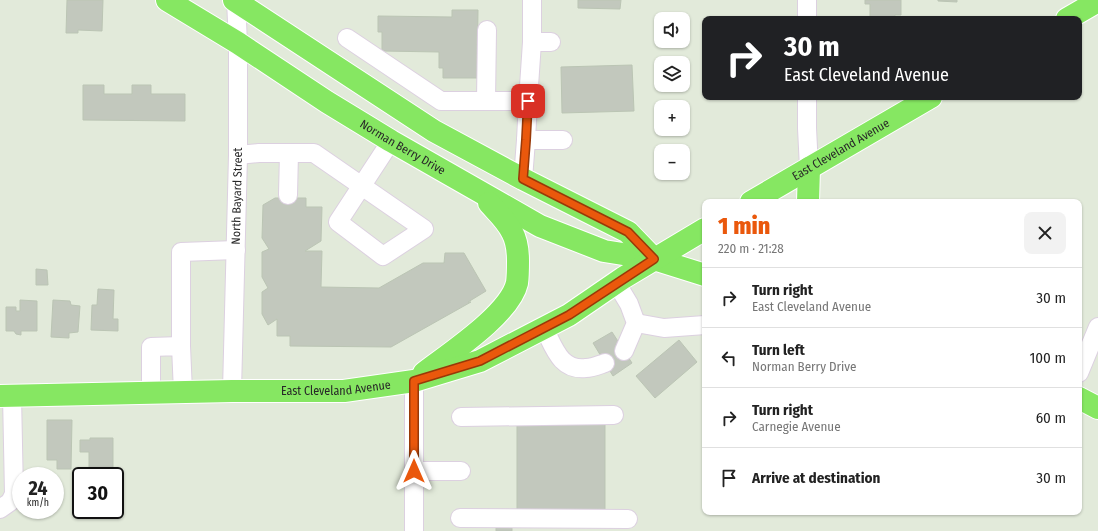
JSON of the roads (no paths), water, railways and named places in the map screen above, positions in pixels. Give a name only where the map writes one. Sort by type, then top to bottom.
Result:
[{"type":"main road","name":"Norman Berry Drive","points":[[167,0],[391,141],[540,226],[604,251],[654,259],[702,274]]},
{"type":"main road","name":"Norman Berry Drive","points":[[235,0],[434,131],[523,179],[628,232],[654,259]]},
{"type":"main road","points":[[1072,16],[1093,2]]},
{"type":"main road","name":"East Cleveland Avenue","points":[[756,199],[926,100]]},
{"type":"main road","points":[[808,199],[809,168]]},
{"type":"main road","points":[[414,381],[486,325],[498,313],[511,296],[517,283],[518,256],[513,232],[479,192]]},
{"type":"main road","name":"East Cleveland Avenue","points":[[6,396],[151,392],[344,391],[414,381],[480,361],[569,315],[617,284],[623,278],[702,231]]},
{"type":"main road","points":[[1082,400],[1098,408]]},
{"type":"street","name":"North Bayard Street","points":[[232,391],[238,155],[238,44],[235,0]]},
{"type":"street","points":[[523,179],[532,42],[532,0]]},
{"type":"street","points":[[807,0],[807,16]]},
{"type":"street","points":[[486,101],[487,30]]},
{"type":"street","points":[[347,38],[441,101],[528,101]]},
{"type":"street","points":[[532,42],[551,42]]},
{"type":"street","points":[[807,100],[809,168]]},
{"type":"street","points":[[526,140],[562,140]]},
{"type":"street","points":[[238,155],[259,153],[314,153],[361,186],[424,229],[383,256],[338,222],[361,186],[391,141]]},
{"type":"street","points":[[288,195],[289,153]]},
{"type":"street","points":[[183,392],[181,346],[181,252],[236,250]]},
{"type":"street","points":[[617,284],[630,304],[636,323],[624,351]]},
{"type":"street","points":[[636,323],[664,328],[702,325]]},
{"type":"street","points":[[1082,366],[1098,327]]},
{"type":"street","points":[[544,328],[558,356],[569,367],[586,369],[605,363]]},
{"type":"street","points":[[151,392],[151,347],[181,346]]},
{"type":"street","points":[[414,381],[414,531]]},
{"type":"street","points":[[0,509],[10,502],[14,494],[6,396]]},
{"type":"street","points":[[461,417],[614,415]]},
{"type":"street","points":[[414,471],[461,471]]},
{"type":"street","points":[[460,518],[628,519]]}]
